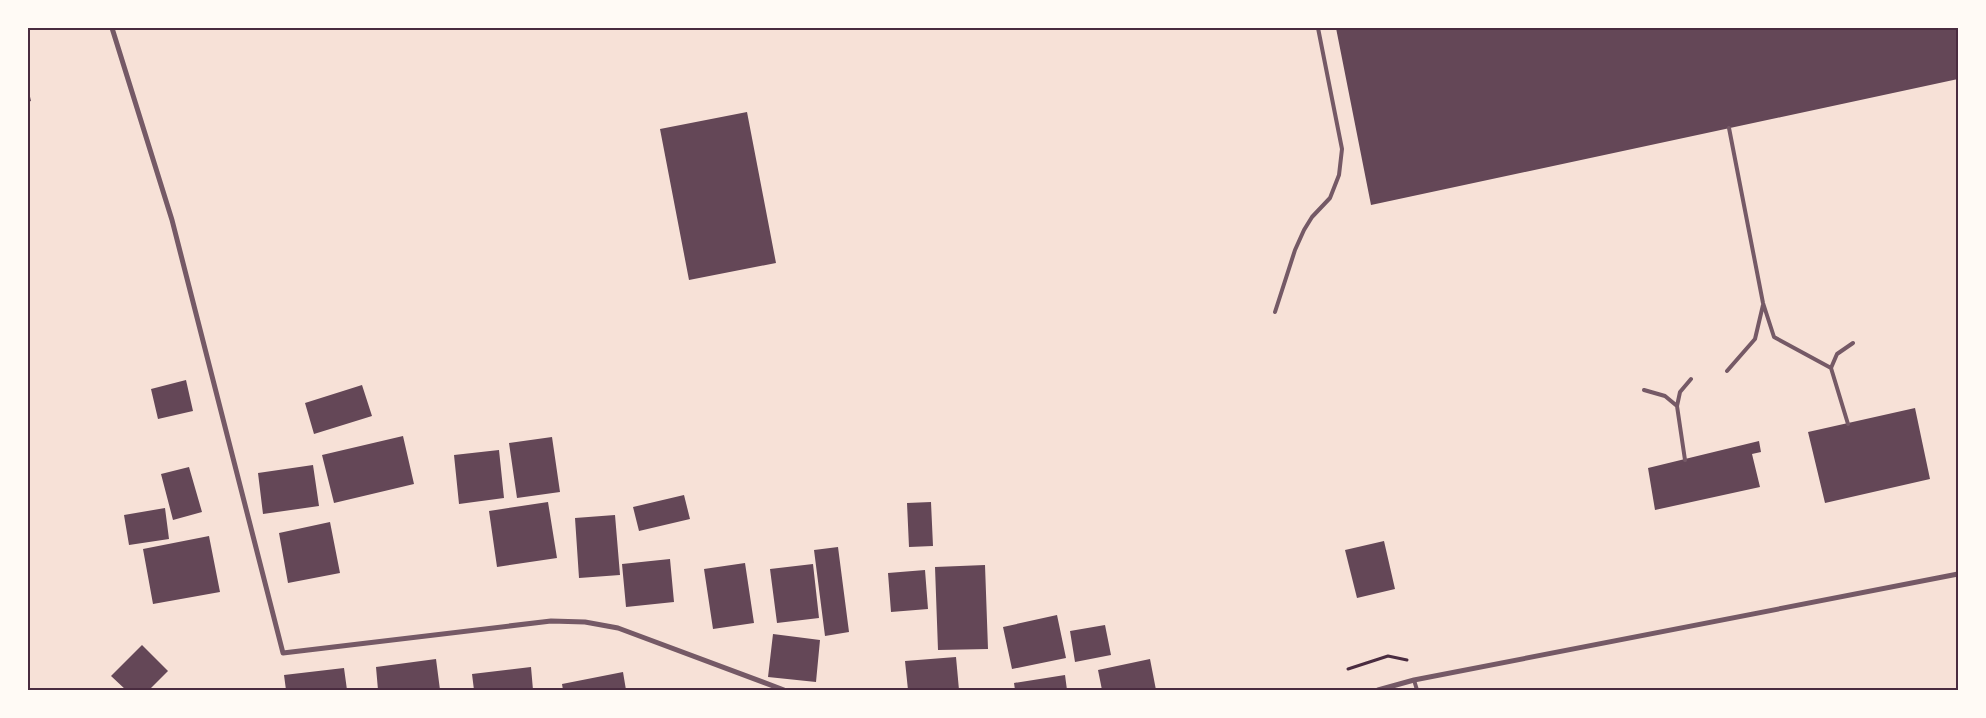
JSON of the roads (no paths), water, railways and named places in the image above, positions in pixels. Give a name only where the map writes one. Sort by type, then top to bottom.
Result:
[{"type":"street","points":[[112,28],[172,220],[283,653],[551,621],[585,622],[618,628],[784,690]]},
{"type":"street","points":[[1378,690],[1414,680],[1958,574]]},
{"type":"lane","points":[[1275,312],[1295,250],[1304,230],[1312,217],[1330,198],[1339,175],[1342,149],[1318,28]]},
{"type":"lane","points":[[1729,128],[1763,303],[1774,337],[1831,368]]},
{"type":"lane","points":[[1727,371],[1756,339],[1763,303]]},
{"type":"lane","points":[[1848,424],[1831,368],[1837,354],[1853,343]]},
{"type":"lane","points":[[1685,460],[1677,406],[1680,392],[1691,379]]},
{"type":"lane","points":[[1644,390],[1665,396],[1677,406]]},
{"type":"lane","points":[[1414,680],[1417,690]]}]
